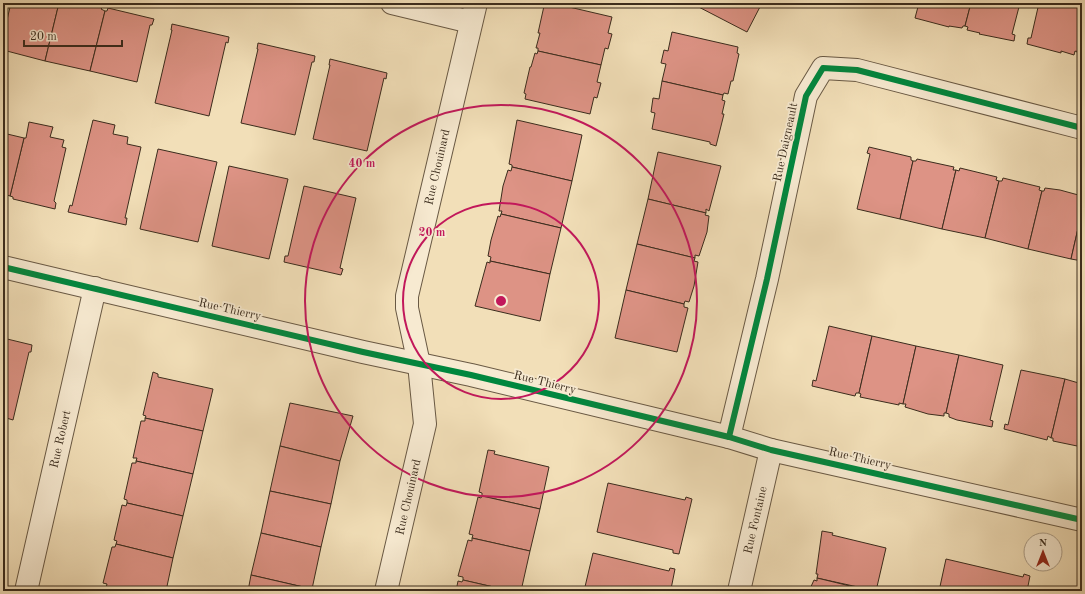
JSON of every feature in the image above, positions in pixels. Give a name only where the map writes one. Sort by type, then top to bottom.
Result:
[{"type":"street","points":[[392,3],[473,12]]},
{"type":"street","name":"Rue Chouinard","points":[[386,591],[425,424],[418,364],[407,308],[407,296],[473,12]]},
{"type":"street","name":"Rue Daigneault","points":[[729,437],[767,279],[806,96],[823,68],[857,70],[1082,128]]},
{"type":"street","name":"Rue Thierry","points":[[3,267],[729,437],[771,450],[1082,520]]},
{"type":"street","name":"Rue Robert","points":[[26,591],[94,288]]},
{"type":"street","name":"Rue Fontaine","points":[[739,591],[771,450]]},
{"type":"building","points":[[11,3],[59,3],[45,61],[3,50],[3,37]]},
{"type":"building","points":[[59,3],[83,3],[102,8],[101,9],[105,11],[90,71],[45,61]]},
{"type":"building","points":[[547,3],[612,17],[608,33],[612,34],[608,49],[605,48],[601,65],[538,51],[538,48],[536,48],[540,33],[538,33],[544,6],[546,7]]},
{"type":"building","points":[[691,3],[762,3],[747,32]]},
{"type":"building","points":[[919,3],[971,3],[965,26],[962,28],[949,27],[915,18]]},
{"type":"building","points":[[971,3],[1020,3],[1012,34],[1015,35],[1014,41],[967,30],[968,27],[965,26]]},
{"type":"building","points":[[1039,3],[1082,3],[1082,31],[1077,52],[1075,51],[1074,55],[1027,44],[1028,38],[1031,38]]},
{"type":"building","points":[[108,8],[154,19],[152,25],[150,25],[137,82],[90,71],[105,11],[107,11]]},
{"type":"building","points":[[172,24],[229,37],[228,43],[226,42],[209,116],[155,103],[172,30]]},
{"type":"building","points":[[1082,31],[1082,57],[1079,56],[1079,52],[1077,52]]},
{"type":"building","points":[[672,32],[738,47],[737,53],[739,54],[733,81],[731,81],[728,94],[724,93],[723,95],[662,81],[666,64],[661,63],[664,50],[668,51]]},
{"type":"building","points":[[258,43],[315,56],[314,62],[312,62],[295,135],[241,123],[258,49]]},
{"type":"building","points":[[538,51],[601,65],[597,82],[601,83],[597,98],[594,97],[590,114],[525,99],[526,94],[524,93],[530,67],[535,53],[537,54]]},
{"type":"building","points":[[330,59],[387,73],[386,79],[384,78],[367,151],[313,139],[330,65]]},
{"type":"building","points":[[662,81],[723,95],[722,100],[725,101],[722,114],[724,114],[716,146],[710,144],[710,142],[652,129],[655,113],[651,112],[653,98],[659,99]]},
{"type":"building","points":[[93,120],[115,125],[113,134],[128,137],[127,144],[141,147],[125,218],[127,218],[126,225],[68,212],[70,205],[72,206]]},
{"type":"building","points":[[517,120],[582,135],[572,181],[512,167],[512,165],[509,164]]},
{"type":"building","points":[[29,122],[53,127],[50,137],[64,140],[62,147],[66,148],[54,201],[56,203],[55,209],[13,199],[13,197],[10,196]]},
{"type":"building","points":[[3,133],[24,138],[10,196],[7,195],[7,198],[3,197]]},
{"type":"building","points":[[869,147],[911,157],[911,160],[913,161],[900,219],[857,209],[870,154],[867,153]]},
{"type":"building","points":[[158,149],[217,162],[198,242],[140,229]]},
{"type":"building","points":[[658,152],[721,166],[709,211],[706,209],[706,213],[648,199]]},
{"type":"building","points":[[917,159],[954,167],[953,170],[956,170],[942,229],[900,219],[913,161],[916,161]]},
{"type":"building","points":[[229,166],[288,179],[269,259],[212,246]]},
{"type":"building","points":[[512,167],[572,181],[561,228],[501,214],[502,211],[499,211],[503,186],[508,170],[511,171]]},
{"type":"building","points":[[960,168],[997,177],[996,180],[999,181],[985,238],[942,229],[956,170],[959,171]]},
{"type":"building","points":[[1003,178],[1040,187],[1039,190],[1042,191],[1028,249],[985,238],[999,181],[1002,181]]},
{"type":"building","points":[[304,186],[356,198],[340,268],[343,269],[341,275],[284,262],[285,256],[288,256]]},
{"type":"building","points":[[1045,188],[1060,190],[1082,196],[1082,211],[1071,259],[1028,249],[1042,191],[1044,191]]},
{"type":"building","points":[[648,199],[706,213],[705,215],[709,216],[707,232],[699,256],[695,255],[695,258],[637,244]]},
{"type":"building","points":[[1082,211],[1082,261],[1071,259]]},
{"type":"building","points":[[501,214],[561,228],[550,274],[490,261],[491,257],[488,256],[491,240],[498,216],[500,217]]},
{"type":"building","points":[[637,244],[695,258],[694,261],[698,262],[694,286],[689,302],[685,301],[684,304],[626,290]]},
{"type":"building","points":[[490,261],[550,274],[540,321],[475,306],[487,262],[490,263]]},
{"type":"building","points":[[626,290],[684,304],[684,307],[688,308],[677,352],[615,338]]},
{"type":"building","points":[[829,326],[872,336],[859,393],[856,393],[855,396],[812,386],[813,380],[816,381]]},
{"type":"building","points":[[872,336],[916,346],[903,404],[899,403],[899,405],[860,397],[861,394],[859,393]]},
{"type":"building","points":[[3,338],[32,345],[13,420],[3,417]]},
{"type":"building","points":[[916,346],[959,355],[946,413],[944,413],[944,416],[928,414],[905,407],[906,404],[903,404]]},
{"type":"building","points":[[959,355],[1003,365],[990,420],[993,421],[992,427],[957,420],[949,417],[949,414],[946,413]]},
{"type":"building","points":[[1021,370],[1065,379],[1051,438],[1048,436],[1047,440],[1004,429],[1005,424],[1008,425]]},
{"type":"building","points":[[153,372],[158,374],[158,377],[213,389],[203,431],[145,418],[146,416],[143,415]]},
{"type":"building","points":[[1065,379],[1082,384],[1082,447],[1053,441],[1053,438],[1051,438]]},
{"type":"building","points":[[290,403],[353,416],[340,461],[280,446]]},
{"type":"building","points":[[145,418],[203,431],[193,474],[136,461],[137,458],[133,458],[141,421],[145,421]]},
{"type":"building","points":[[280,446],[340,461],[331,504],[270,491]]},
{"type":"building","points":[[488,450],[495,451],[494,454],[549,467],[540,509],[482,496],[482,493],[479,492]]},
{"type":"building","points":[[136,461],[193,474],[183,516],[127,503],[127,500],[124,499],[132,463],[136,463]]},
{"type":"building","points":[[608,483],[685,500],[686,497],[692,499],[679,554],[673,553],[673,550],[597,532]]},
{"type":"building","points":[[270,491],[331,504],[321,547],[261,533]]},
{"type":"building","points":[[482,496],[540,509],[530,551],[472,538],[473,535],[469,534],[478,497],[481,498]]},
{"type":"building","points":[[127,503],[183,516],[173,558],[116,544],[117,541],[114,540],[122,505],[126,506]]},
{"type":"building","points":[[822,531],[833,533],[832,535],[886,548],[876,591],[817,578],[818,574],[816,574]]},
{"type":"building","points":[[261,533],[321,547],[312,589],[251,575]]},
{"type":"building","points":[[472,538],[530,551],[521,591],[511,591],[463,580],[463,577],[458,576],[468,540],[472,541]]},
{"type":"building","points":[[116,544],[173,558],[166,591],[121,591],[106,588],[107,584],[103,583],[112,547],[115,547]]},
{"type":"building","points":[[593,553],[669,571],[670,568],[675,569],[671,589],[676,591],[584,591]]},
{"type":"building","points":[[946,559],[1023,577],[1024,574],[1030,576],[1027,591],[939,591]]},
{"type":"building","points":[[251,575],[312,589],[311,591],[248,591]]},
{"type":"building","points":[[817,578],[871,591],[809,591],[814,580],[817,581]]},
{"type":"building","points":[[463,580],[511,591],[456,591],[458,581],[462,582]]},
{"type":"cycle path","points":[[729,437],[767,279],[806,96],[823,68],[857,70],[1082,128]]},
{"type":"cycle path","points":[[3,267],[363,352],[471,375],[729,437],[771,450],[1082,520]]}]
